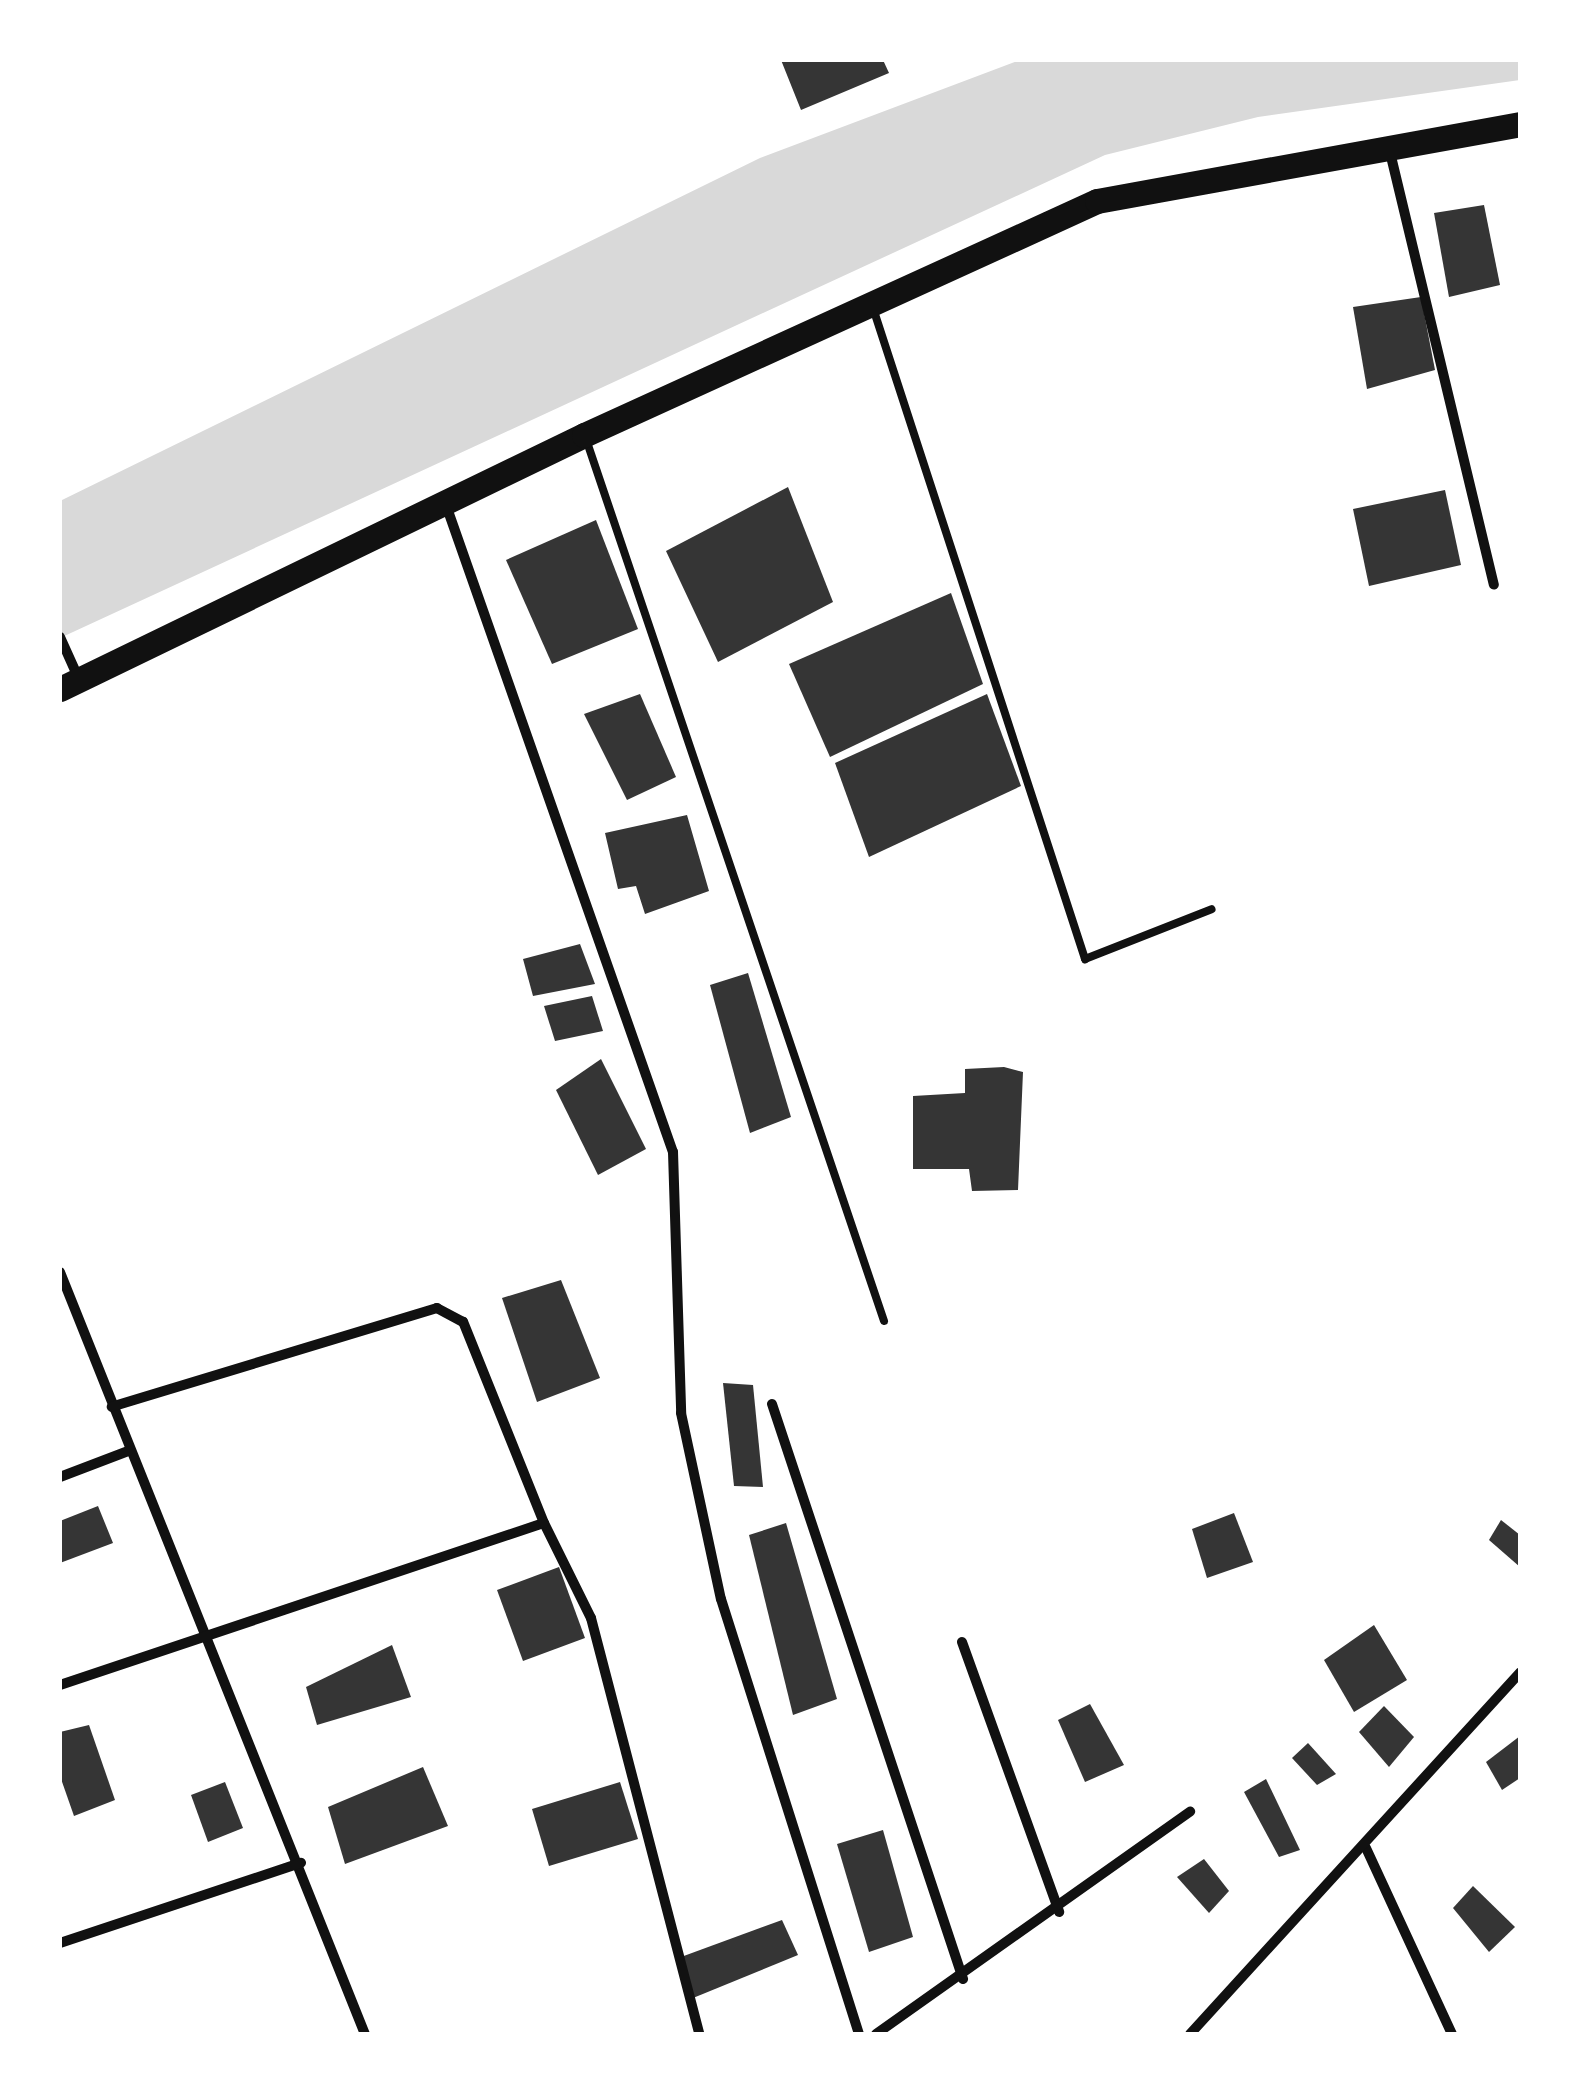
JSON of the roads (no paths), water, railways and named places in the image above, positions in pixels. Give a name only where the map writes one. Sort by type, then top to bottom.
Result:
[{"type":"main road","points":[[70,677],[446,504],[584,434],[1097,201],[1388,142],[1520,124]]},
{"type":"street","points":[[1388,142],[1494,585]]},
{"type":"street","points":[[446,504],[672,1152],[681,1412],[721,1598],[859,2034]]},
{"type":"street","points":[[60,637],[70,677]]},
{"type":"street","points":[[60,1272],[200,1634],[301,1862],[365,2034]]},
{"type":"street","points":[[112,1408],[437,1308],[463,1322],[544,1523],[590,1618],[698,2034]]},
{"type":"street","points":[[772,1404],[963,1979]]},
{"type":"street","points":[[60,1477],[128,1451]]},
{"type":"street","points":[[60,1685],[200,1634],[544,1523]]},
{"type":"street","points":[[962,1642],[1059,1912]]},
{"type":"street","points":[[1190,2034],[1366,1848],[1520,1672]]},
{"type":"street","points":[[876,2034],[1059,1912],[1190,1812]]},
{"type":"street","points":[[1366,1848],[1452,2034]]},
{"type":"street","points":[[60,1943],[301,1862]]},
{"type":"lane","points":[[871,304],[1085,959],[1212,909]]},
{"type":"lane","points":[[584,434],[884,1320]]}]
